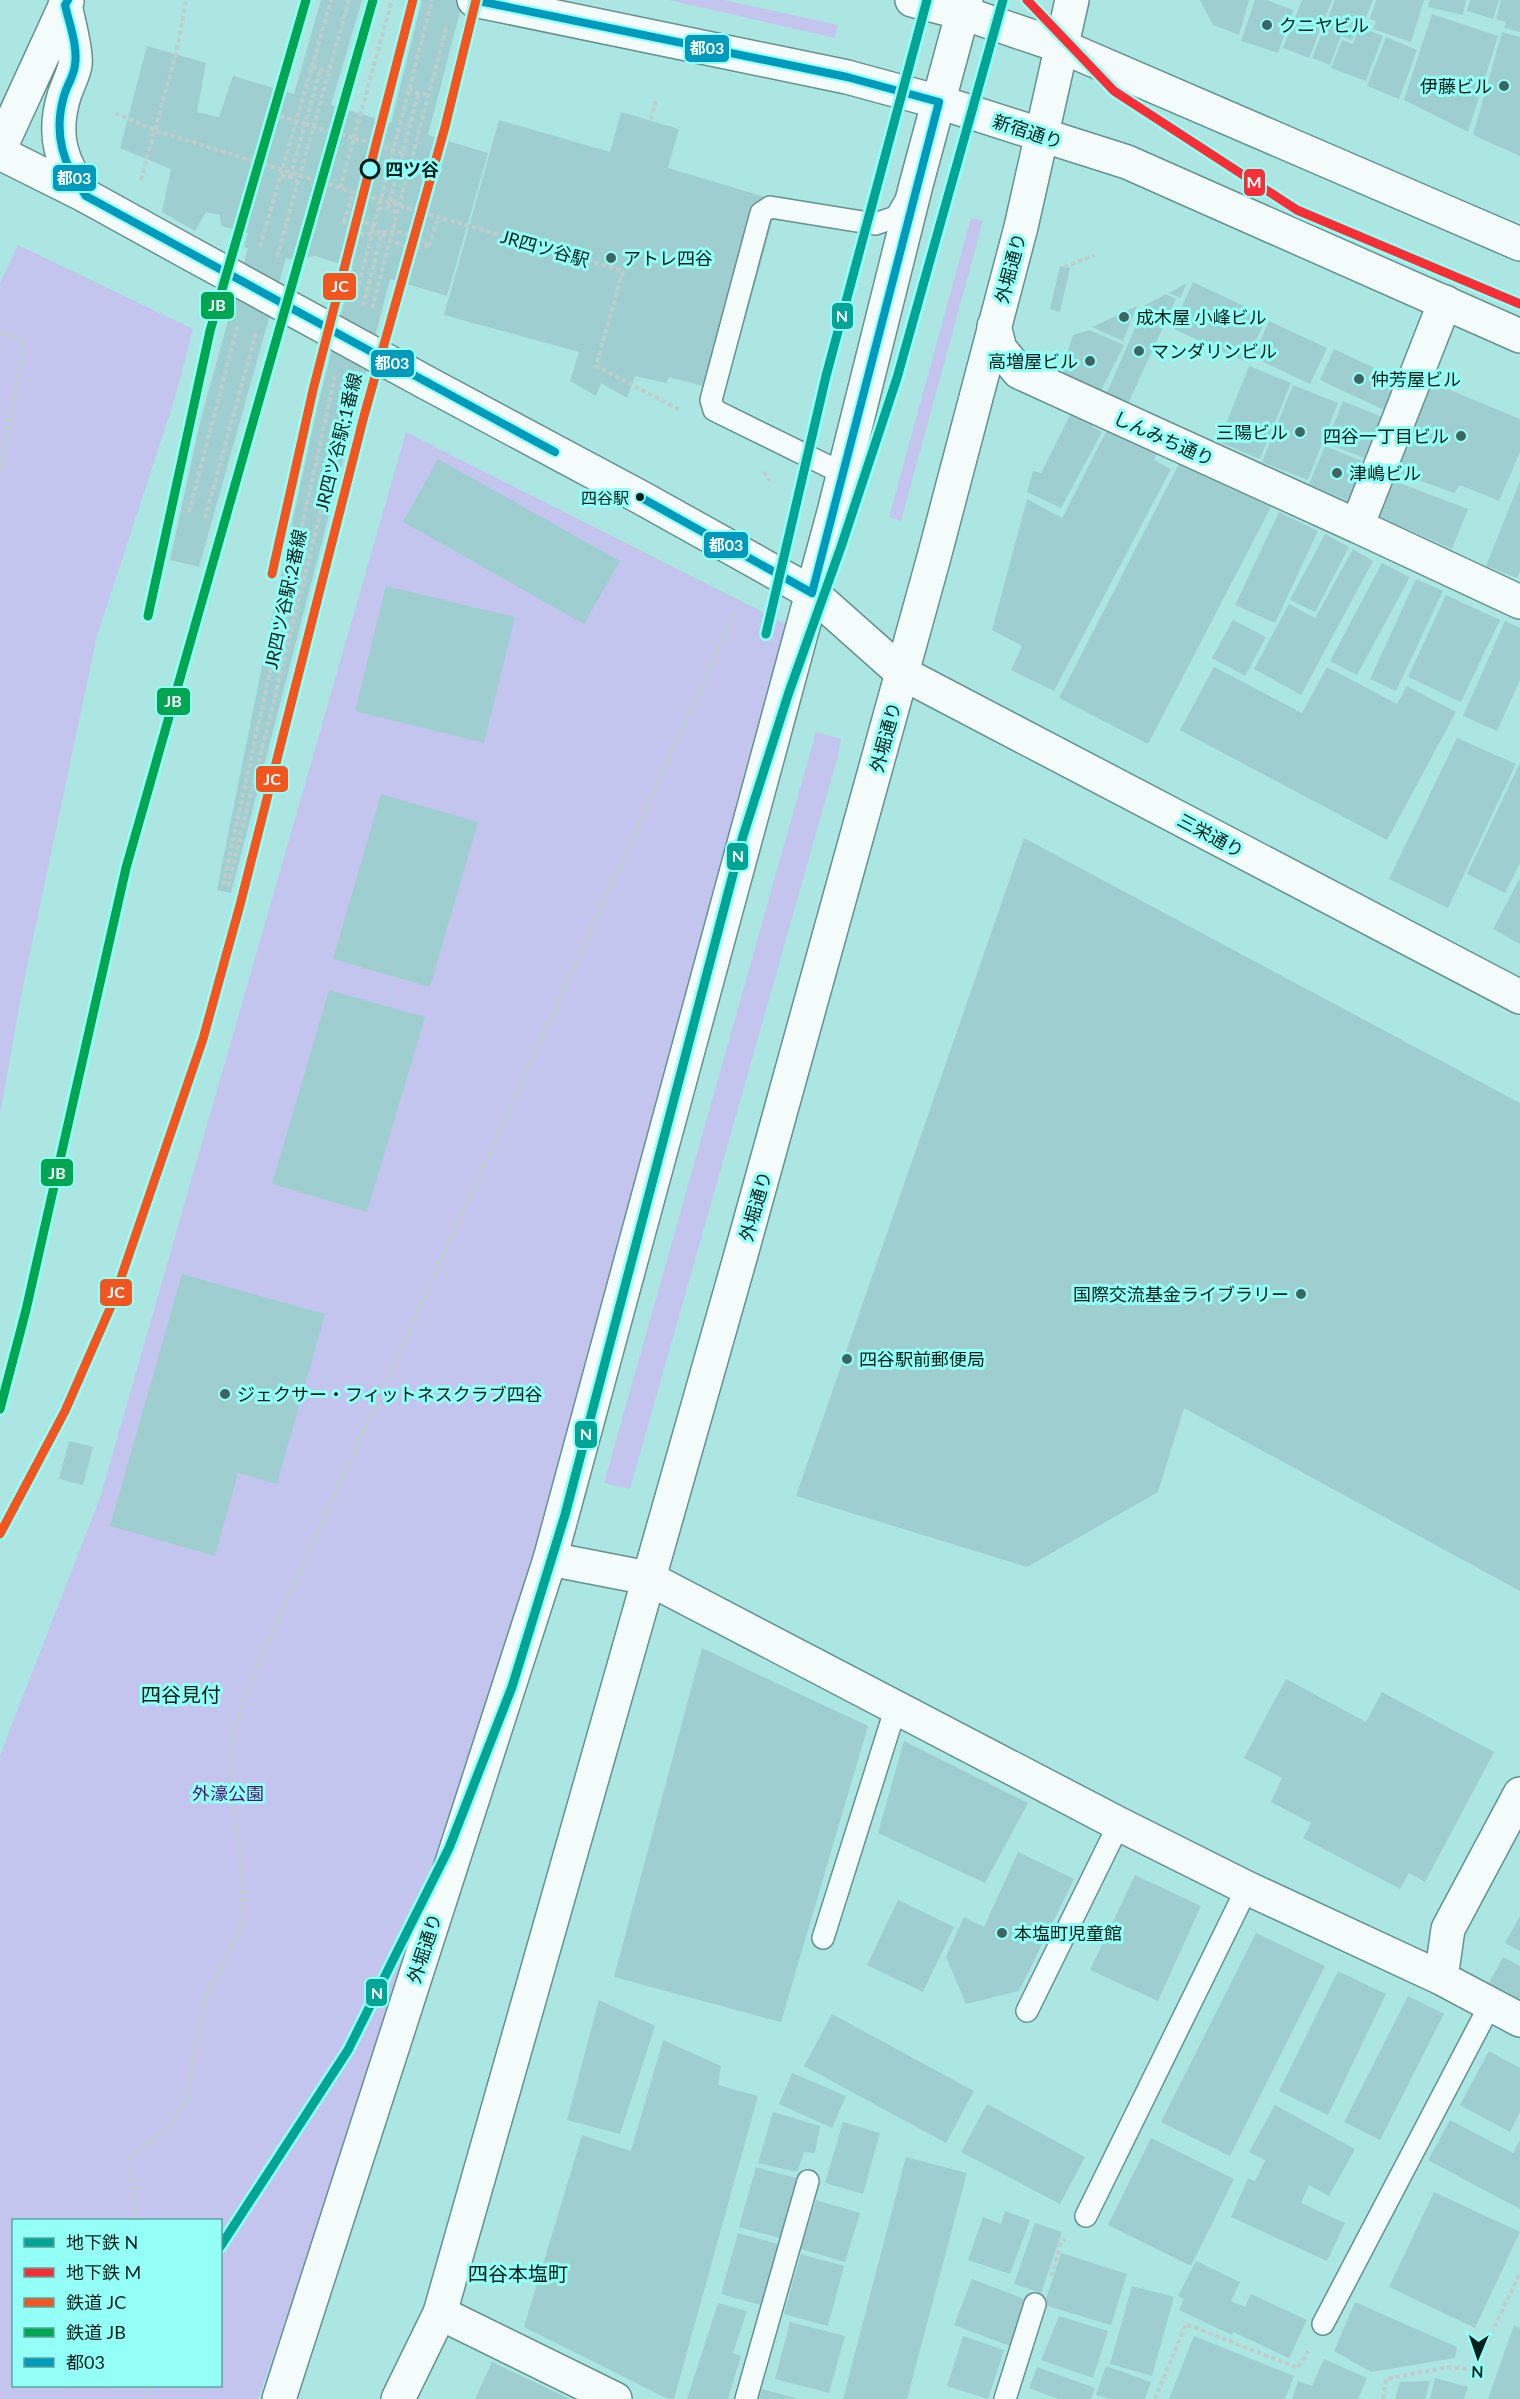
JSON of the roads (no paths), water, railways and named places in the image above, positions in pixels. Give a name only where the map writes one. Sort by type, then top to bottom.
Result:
[{"type":"main road","name":"新宿通り","points":[[474,0],[847,77],[939,102],[1042,135],[1126,162],[1520,336]]},
{"type":"main road","points":[[912,0],[964,7],[1517,239]]},
{"type":"main road","name":"外堀通り","points":[[398,2399],[440,2313],[737,1269],[902,674],[1021,227],[1072,0]]},
{"type":"main road","points":[[0,148],[66,3]]},
{"type":"main road","points":[[66,3],[76,64],[58,119],[61,152],[70,175],[86,196]]},
{"type":"main road","name":"外堀通り","points":[[279,2399],[549,1559],[844,474],[916,185],[964,7]]},
{"type":"main road","name":"三栄通り","points":[[0,153],[86,196],[812,593],[902,674],[1520,997]]},
{"type":"main road","points":[[1357,526],[1445,302]]},
{"type":"main road","name":"しんみち通り","points":[[994,326],[1000,349],[1019,372],[1520,602]]},
{"type":"main road","points":[[549,1559],[648,1578],[1119,1824],[1247,1888],[1441,1978],[1520,2020]]},
{"type":"main road","points":[[1441,1978],[1448,1929],[1520,1794]]},
{"type":"main road","points":[[440,2313],[615,2399]]},
{"type":"lane","points":[[844,474],[714,410],[711,400],[761,213],[770,207],[875,224],[896,217],[916,185]]},
{"type":"lane","points":[[823,1938],[896,1707]]},
{"type":"lane","points":[[1027,2011],[1119,1824]]},
{"type":"lane","points":[[1086,2216],[1247,1888]]},
{"type":"lane","points":[[1323,2324],[1490,2005]]},
{"type":"lane","points":[[746,2399],[808,2181]]},
{"type":"lane","points":[[1005,2399],[1035,2304]]},
{"type":"metro line","name":"N","points":[[766,634],[826,376],[927,0]]},
{"type":"metro line","name":"N","points":[[222,2244],[348,2050],[449,1848],[512,1687],[565,1515],[743,836],[789,692],[841,547],[897,378],[1003,0]]},
{"type":"metro line","name":"M","points":[[1027,0],[1114,91],[1297,210],[1520,304]]},
{"type":"rail line","name":"JB","points":[[148,616],[210,331],[306,0]]},
{"type":"rail line","name":"JB","points":[[0,1409],[26,1310],[126,868],[373,0]]},
{"type":"rail line","name":"JC","points":[[272,574],[313,390],[413,0]]},
{"type":"rail line","name":"JC","points":[[0,1534],[65,1411],[112,1304],[203,1039],[240,905],[364,416],[445,127],[476,0]]},
{"type":"place","name":"クニヤビル","points":[[1267,25]]},
{"type":"place","name":"伊藤ビル","points":[[1504,86]]},
{"type":"place","name":"四ツ谷","points":[[370,169]]},
{"type":"place","name":"アトレ四谷","points":[[611,258]]},
{"type":"place","name":"成木屋 小峰ビル","points":[[1124,317]]},
{"type":"place","name":"マンダリンビル","points":[[1139,351]]},
{"type":"place","name":"高増屋ビル","points":[[1090,361]]},
{"type":"place","name":"仲芳屋ビル","points":[[1359,379]]},
{"type":"place","name":"三陽ビル","points":[[1300,432]]},
{"type":"place","name":"四谷一丁目ビル","points":[[1461,436]]},
{"type":"place","name":"津嶋ビル","points":[[1337,473]]},
{"type":"place","name":"四谷駅","points":[[640,497]]},
{"type":"place","name":"国際交流基金ライブラリー","points":[[1301,1294]]},
{"type":"place","name":"四谷駅前郵便局","points":[[847,1359]]},
{"type":"place","name":"ジェクサー・フィットネスクラブ四谷","points":[[225,1394]]},
{"type":"place","name":"本塩町児童館","points":[[1002,1933]]},
{"type":"district","name":"四谷見付","points":[[181,1694]]},
{"type":"district","name":"四谷本塩町","points":[[518,2273]]},
{"type":"park label","name":"外濠公園","points":[[228,1793]]}]
